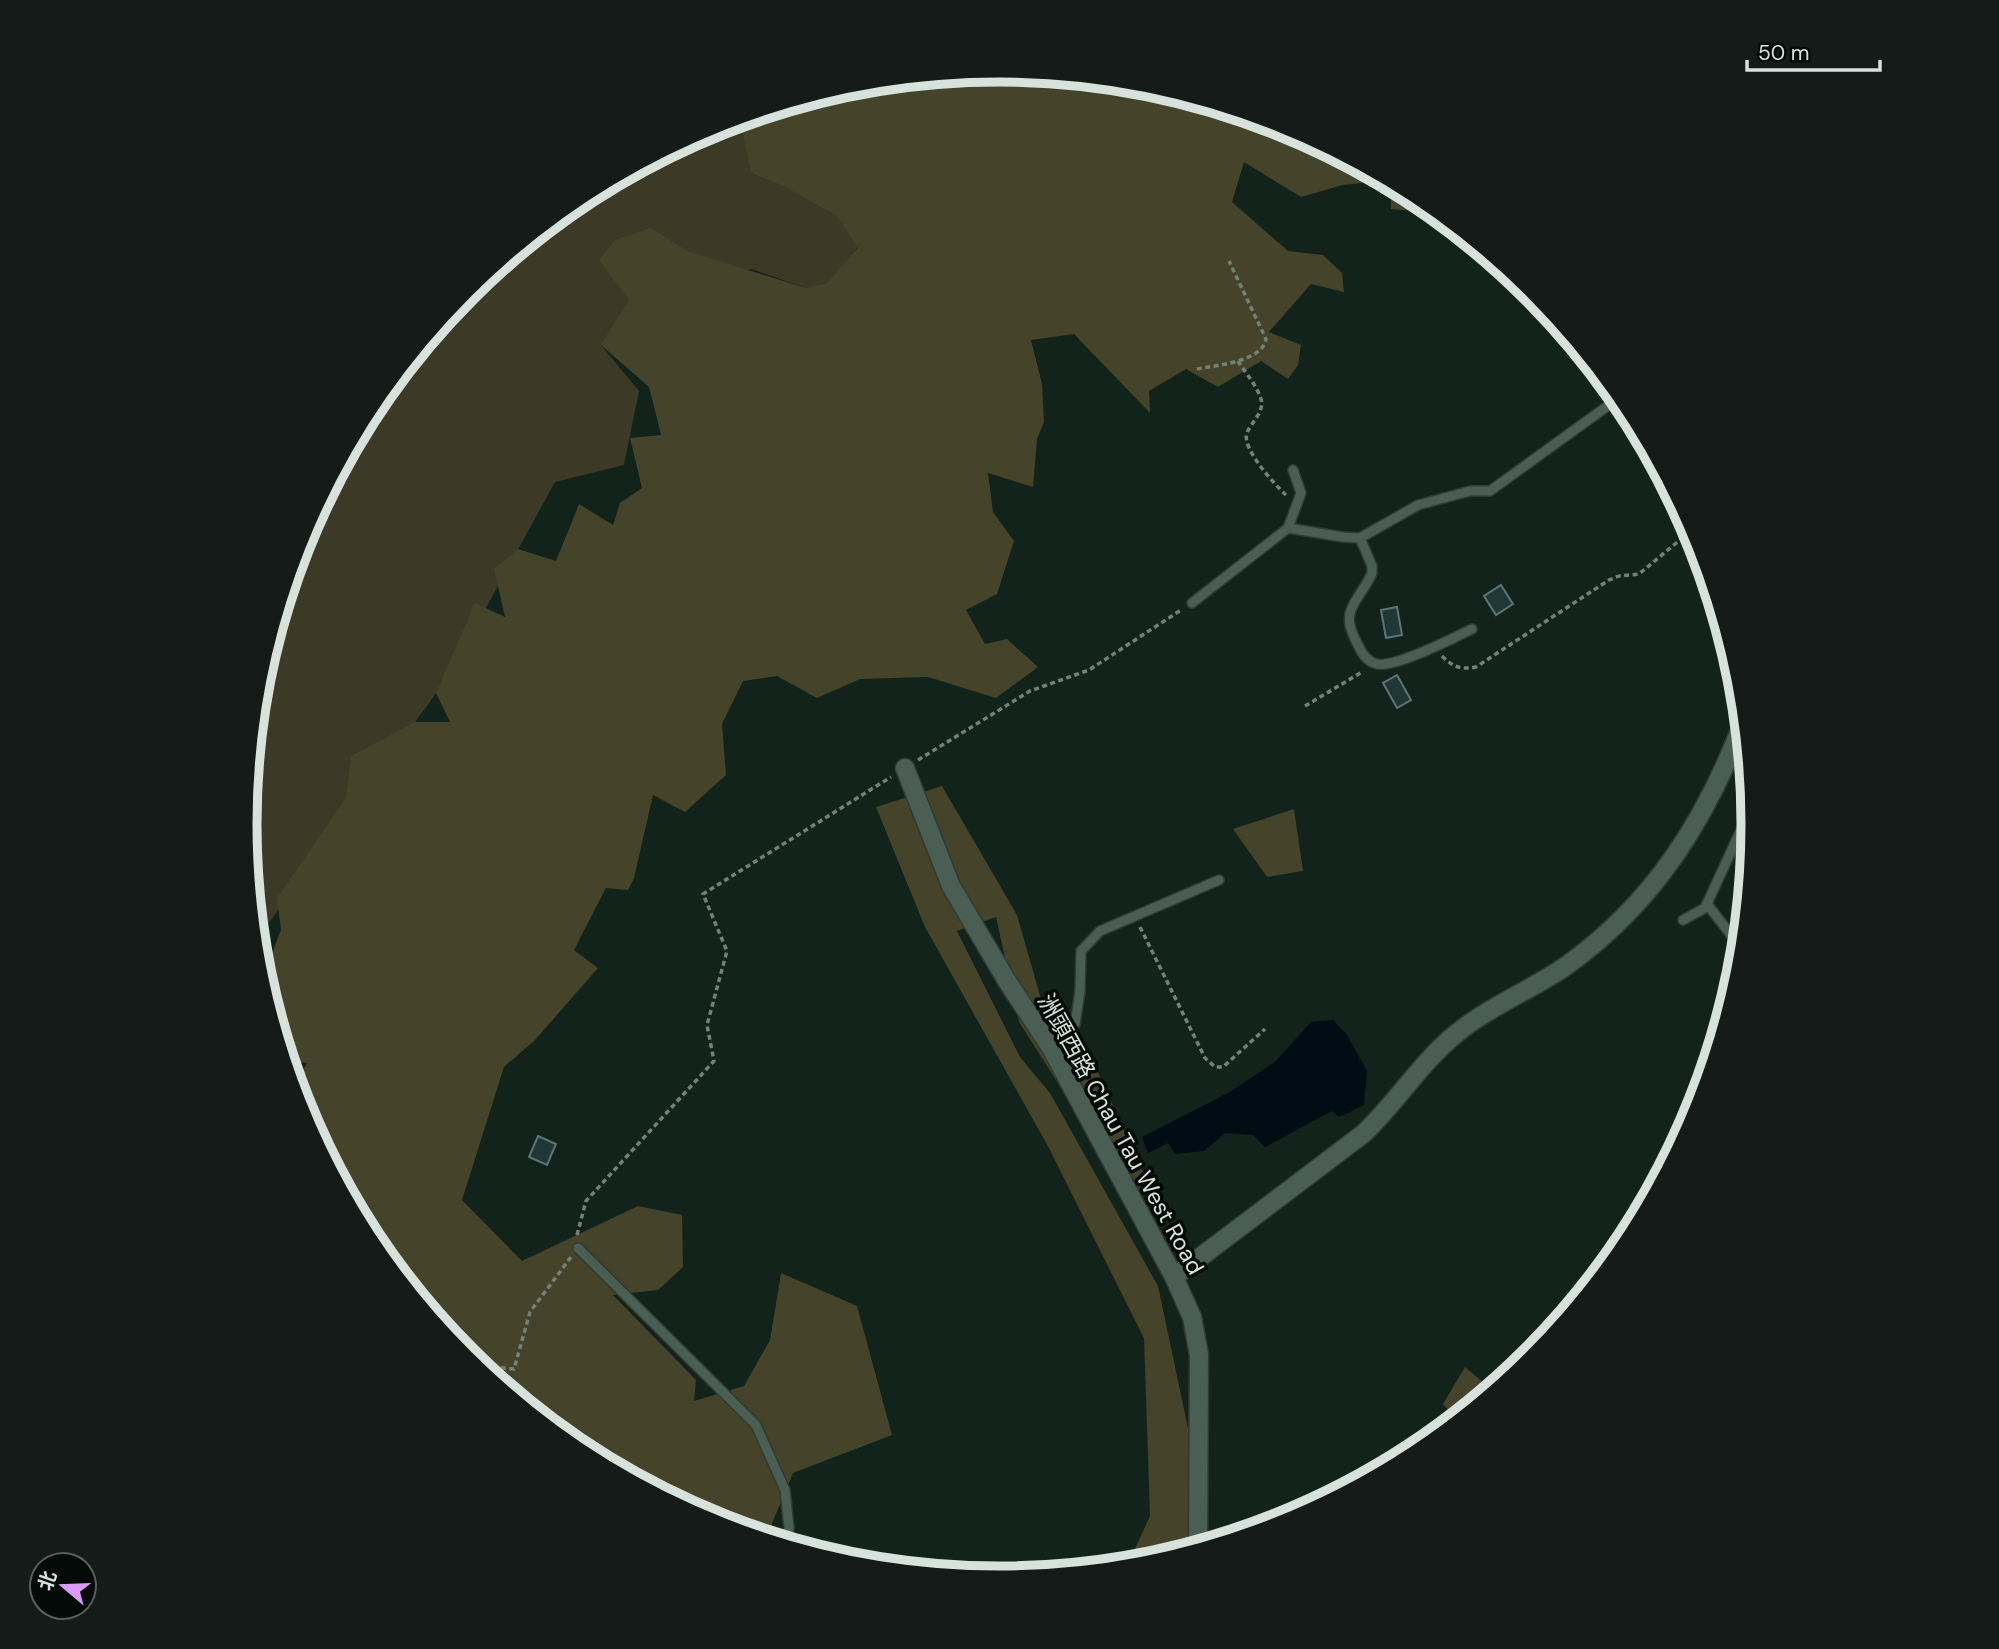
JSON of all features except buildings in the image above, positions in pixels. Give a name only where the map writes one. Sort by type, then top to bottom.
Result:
[{"type":"street","points":[[1174,1277],[1363,1134],[1427,1061],[1456,1034],[1488,1011],[1564,967],[1625,916],[1666,869],[1690,835],[1719,780],[1736,739]]},
{"type":"street","name":"洲頭西路 Chau Tau West Road","points":[[905,768],[951,886],[1007,981],[1051,1048],[1174,1277],[1192,1317],[1198,1343],[1198,1539]]},
{"type":"lane","points":[[1288,528],[1360,537],[1418,505],[1469,491],[1490,491],[1611,404]]},
{"type":"lane","points":[[1192,603],[1288,528],[1301,493],[1293,470]]},
{"type":"lane","points":[[1360,537],[1372,566],[1372,573],[1351,609],[1349,620],[1351,631],[1363,656],[1376,664],[1389,664],[1472,629]]},
{"type":"lane","points":[[1683,920],[1696,915],[1707,904],[1742,828]]},
{"type":"lane","points":[[1051,1048],[1075,1024],[1080,991],[1081,951],[1100,931],[1219,880]]},
{"type":"lane","points":[[1707,904],[1732,937]]},
{"type":"lane","points":[[579,1248],[756,1425],[785,1490],[787,1535]]},
{"type":"path","points":[[1197,369],[1238,361],[1258,353],[1265,347],[1266,339],[1229,261]]},
{"type":"path","points":[[1238,361],[1261,398],[1262,407],[1247,431],[1247,446],[1278,488],[1298,506]]},
{"type":"path","points":[[1434,647],[1450,665],[1463,670],[1476,667],[1609,580],[1639,574],[1684,537]]},
{"type":"path","points":[[494,1367],[514,1369],[530,1312],[579,1248],[577,1234],[586,1201],[714,1061],[707,1025],[727,951],[703,894],[1030,691],[1089,670],[1192,603]]},
{"type":"path","points":[[1305,706],[1376,664]]},
{"type":"path","points":[[1135,916],[1205,1058],[1215,1067],[1223,1068],[1265,1030]]},
{"type":"shaded area","points":[[1000,82],[1096,89],[1192,108],[1238,122],[1284,139],[1371,182],[1343,185],[1301,197],[1244,162],[1232,202],[1288,251],[1323,255],[1342,273],[1344,292],[1311,284],[1269,332],[1301,345],[1298,365],[1288,379],[1261,361],[1218,387],[1186,369],[1149,391],[1150,413],[1074,334],[1031,340],[1042,384],[1044,422],[1037,439],[1033,487],[988,473],[993,512],[1014,541],[997,594],[966,610],[985,644],[1007,639],[1038,667],[996,698],[928,677],[860,679],[817,698],[777,676],[743,681],[722,724],[726,775],[685,812],[653,795],[634,878],[628,890],[606,888],[574,950],[598,968],[535,1040],[504,1067],[462,1200],[522,1261],[638,1206],[682,1215],[683,1267],[658,1290],[613,1295],[696,1380],[694,1401],[744,1386],[770,1340],[781,1273],[857,1306],[892,1435],[793,1473],[769,1530],[715,1510],[671,1490],[587,1442],[510,1383],[441,1314],[382,1237],[334,1153],[301,1074],[307,1063],[297,1062],[283,1017],[270,958],[281,930],[277,898],[346,798],[351,756],[415,722],[450,722],[436,693],[475,603],[505,617],[494,569],[518,549],[556,561],[579,504],[613,525],[620,503],[642,488],[630,438],[661,435],[649,387],[601,345],[629,300],[599,260],[615,240],[651,228],[687,251],[806,288],[827,283],[858,248],[837,216],[787,188],[751,173],[743,134],[752,125],[855,97],[951,84]]},
{"type":"shaded area","points":[[781,116],[751,173],[833,207],[858,247],[833,285],[806,288],[751,269],[601,345],[639,391],[624,465],[555,482],[448,677],[266,927],[266,932],[257,824],[264,728],[272,680],[283,632],[314,540],[334,496],[382,412],[441,335],[475,300],[510,266],[587,207],[671,159],[715,139]]},
{"type":"shaded area","points":[[1391,194],[1418,211],[1391,209]]},
{"type":"shaded area","points":[[942,786],[1017,915],[1045,1013],[1082,1037],[1149,1185],[1132,1199],[1019,1022],[996,917],[957,931],[1020,1057],[1050,1093],[1158,1286],[1197,1471],[1191,1541],[1133,1554],[1150,1516],[1144,1338],[1049,1148],[925,927],[876,807]]},
{"type":"shaded area","points":[[1294,809],[1303,871],[1267,877],[1233,829]]},
{"type":"shaded area","points":[[1333,1020],[1347,1035],[1367,1071],[1364,1105],[1339,1117],[1332,1111],[1265,1147],[1253,1135],[1225,1133],[1204,1151],[1175,1154],[1168,1143],[1148,1153],[1142,1137],[1228,1093],[1275,1062],[1311,1022]]},
{"type":"shaded area","points":[[1465,1367],[1486,1385],[1451,1413],[1443,1404]]}]
